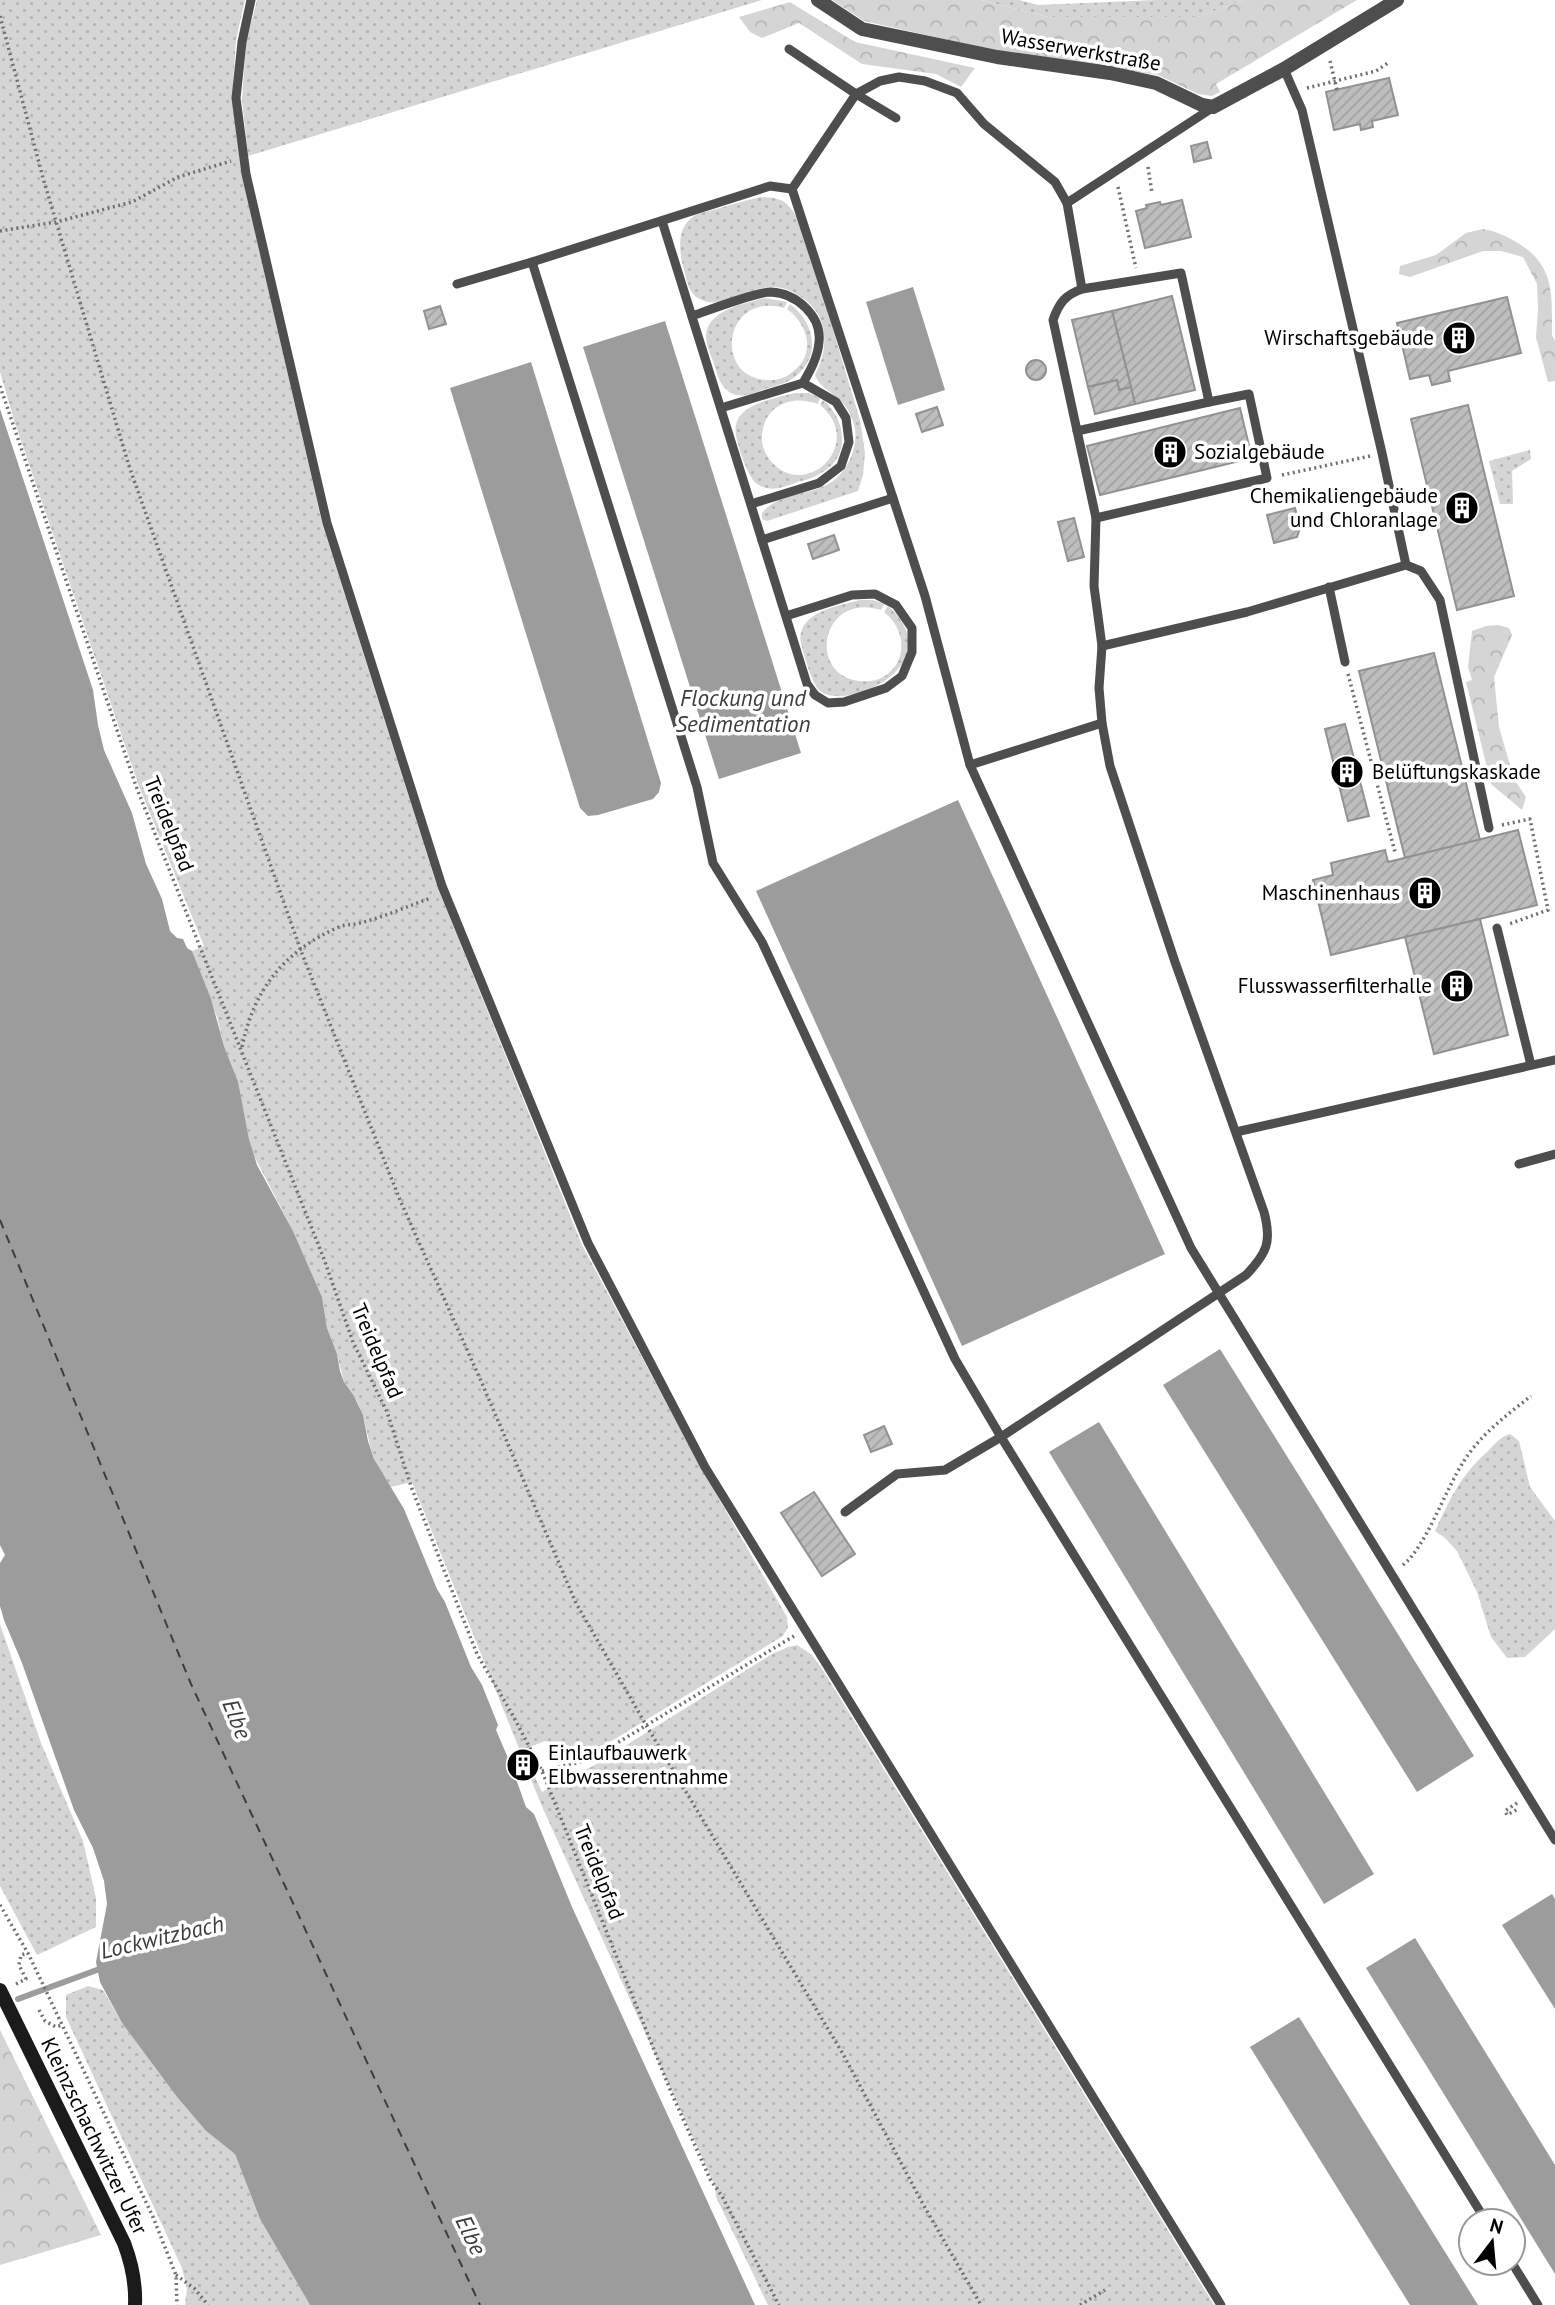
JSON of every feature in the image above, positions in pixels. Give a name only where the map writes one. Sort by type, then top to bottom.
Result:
[{"type":"street","name":"Wasserwerkstraße","points":[[818,0],[862,29],[997,57],[1110,73],[1156,83],[1202,105],[1213,107]]},
{"type":"street","points":[[1213,107],[1284,69],[1397,0]]},
{"type":"street","name":"Kleinzschachwitzer Ufer","points":[[6,1988],[18,2028],[132,2262],[136,2285],[135,2305]]},
{"type":"lane","points":[[251,0],[242,42],[236,98],[244,157],[274,300],[327,523],[445,893],[588,1243],[705,1467],[1221,2305]]},
{"type":"lane","points":[[789,50],[896,118]]},
{"type":"lane","points":[[1284,69],[1302,110],[1406,565]]},
{"type":"lane","points":[[792,189],[856,94],[880,81],[899,77],[925,81],[957,93],[984,124],[1055,183],[1068,202],[1082,289]]},
{"type":"lane","points":[[1068,202],[1213,107]]},
{"type":"lane","points":[[457,284],[770,186],[792,189]]},
{"type":"lane","points":[[792,189],[925,596],[970,765],[1191,1248],[1555,1840]]},
{"type":"lane","points":[[662,221],[807,684],[815,695],[828,702],[844,702],[886,688],[902,676],[912,652],[912,628],[896,605],[875,594],[852,595],[786,616]]},
{"type":"lane","points":[[532,262],[697,787],[713,863],[762,942],[955,1359],[1477,2207]]},
{"type":"lane","points":[[845,1512],[897,1474],[946,1469],[1001,1437],[1246,1275],[1261,1260],[1269,1237],[1264,1212],[1175,962],[1110,766],[1102,723],[1102,646],[1094,586],[1096,518],[1053,320],[1066,295],[1082,289],[1181,273],[1209,402]]},
{"type":"lane","points":[[692,316],[769,292],[785,295],[806,307],[817,326],[820,342],[814,362],[803,383],[721,408]]},
{"type":"lane","points":[[751,504],[819,482],[841,466],[849,442],[846,418],[836,402],[803,383]]},
{"type":"lane","points":[[1077,431],[1250,394],[1268,478],[1096,518]]},
{"type":"lane","points":[[762,540],[893,498]]},
{"type":"lane","points":[[1102,646],[1247,612],[1406,565],[1420,571],[1440,600],[1489,828]]},
{"type":"lane","points":[[1329,587],[1345,662]]},
{"type":"lane","points":[[970,765],[1102,723]]},
{"type":"lane","points":[[1497,928],[1531,1065]]},
{"type":"lane","points":[[1236,1132],[1555,1060]]},
{"type":"lane","points":[[1519,1164],[1555,1154]]},
{"type":"lane","points":[[1521,2277],[1538,2305]]},
{"type":"path","points":[[0,16],[56,222],[129,466],[301,951],[400,1200],[576,1603],[843,2054],[924,2206],[981,2305]]},
{"type":"path","points":[[1325,42],[1337,90]]},
{"type":"path","points":[[1295,92],[1376,71],[1388,63]]},
{"type":"path","points":[[0,231],[56,222],[132,202],[178,177],[244,157]]},
{"type":"path","points":[[1148,162],[1152,192]]},
{"type":"path","points":[[1115,171],[1139,281]]},
{"type":"path","name":"Treidelpfad","points":[[0,386],[136,786],[324,1259],[353,1342],[387,1412],[412,1489],[477,1654],[542,1771],[671,2092],[710,2179],[723,2198],[779,2305]]},
{"type":"path","points":[[1268,478],[1382,453]]},
{"type":"path","points":[[1345,662],[1395,852]]},
{"type":"path","points":[[1489,828],[1530,818],[1548,910],[1497,928]]},
{"type":"path","points":[[242,1049],[246,1027],[261,992],[278,967],[342,926],[359,923],[445,893]]},
{"type":"path","points":[[1391,1574],[1409,1561],[1420,1545],[1465,1459],[1494,1426],[1531,1395]]},
{"type":"path","points":[[542,1771],[589,1760],[805,1630]]},
{"type":"path","points":[[1518,1809],[1507,1815],[1505,1811],[1528,1796]]},
{"type":"path","points":[[0,1905],[29,1954],[153,2217],[176,2275],[177,2305]]},
{"type":"path","points":[[6,1988],[26,1979],[19,1965],[21,1955],[29,1954]]},
{"type":"path","points":[[40,2010],[45,2021],[56,2027],[61,2022]]},
{"type":"path","points":[[176,2275],[208,2305]]},
{"type":"path","points":[[1080,2305],[1105,2290]]},
{"type":"green space","points":[[0,0],[245,0],[236,40],[232,98],[242,175],[322,523],[437,886],[582,1245],[701,1468],[787,1617],[788,1627],[783,1636],[592,1753],[545,1741],[520,1751],[412,1482],[391,1487],[377,1466],[363,1415],[344,1382],[327,1328],[322,1297],[293,1231],[252,1152],[235,1075],[192,951],[204,946],[139,786],[0,372]]},
{"type":"green space","points":[[257,0],[762,0],[248,156],[242,100],[246,43]]},
{"type":"green space","points":[[832,0],[981,0],[1048,17],[1198,17],[1244,0],[1357,0],[1216,84],[1220,92],[1212,96],[1198,94],[1158,75],[997,51],[864,21]]},
{"type":"green space","points":[[981,0],[1019,0],[1038,5],[1156,0],[1244,0],[1198,17],[1048,17]]},
{"type":"green space","points":[[790,2],[855,42],[975,68],[961,87],[936,74],[862,64],[799,23],[762,38],[750,32],[739,17]]},
{"type":"green space","points":[[761,197],[782,201],[802,226],[860,420],[865,453],[858,491],[767,521],[762,519],[762,513],[772,504],[821,488],[842,472],[851,457],[855,433],[851,415],[846,407],[815,375],[823,355],[824,333],[820,318],[808,302],[784,289],[771,287],[713,302],[698,298],[689,288],[680,248],[682,233],[688,221],[700,213]]},
{"type":"green space","points":[[1483,229],[1518,243],[1539,261],[1545,271],[1551,294],[1555,381],[1548,382],[1536,337],[1537,284],[1523,257],[1501,251],[1483,251],[1410,277],[1399,274],[1400,266],[1436,255],[1466,233]]},
{"type":"green space","points":[[765,298],[787,302],[784,308],[764,306],[749,312],[738,322],[732,351],[738,365],[749,375],[775,380],[790,374],[802,362],[806,354],[806,338],[800,322],[787,309],[790,304],[805,320],[812,339],[812,349],[804,368],[788,381],[749,394],[736,395],[723,386],[718,376],[707,343],[708,327],[728,309]]},
{"type":"green space","points":[[795,393],[808,393],[820,398],[818,404],[800,400],[784,403],[770,413],[762,438],[770,460],[784,472],[799,475],[813,472],[825,463],[834,451],[837,436],[833,420],[820,405],[823,400],[837,417],[840,427],[842,437],[838,456],[823,472],[808,479],[778,488],[762,487],[754,481],[744,462],[736,435],[736,425],[740,416],[755,405]]},
{"type":"green space","points":[[1530,450],[1531,459],[1512,471],[1513,504],[1500,504],[1489,461]]},
{"type":"green space","points":[[860,600],[873,600],[884,604],[881,610],[861,607],[845,612],[834,622],[828,636],[827,650],[832,664],[842,675],[859,681],[876,680],[885,676],[898,662],[901,653],[900,635],[884,612],[888,606],[905,628],[908,648],[901,665],[886,680],[867,690],[848,695],[830,695],[818,689],[813,680],[802,648],[801,632],[805,624],[820,612]]},
{"type":"green space","points":[[1498,625],[1509,628],[1512,635],[1494,677],[1499,727],[1514,779],[1526,797],[1522,810],[1491,784],[1466,682],[1472,680],[1468,667],[1472,631]]},
{"type":"green space","points":[[1510,1434],[1519,1441],[1530,1487],[1555,1521],[1555,1629],[1525,1657],[1507,1658],[1491,1637],[1477,1592],[1457,1551],[1435,1531],[1463,1479],[1478,1460],[1498,1441]]},
{"type":"green space","points":[[0,1624],[41,1743],[83,1841],[96,1898],[96,1927],[37,1955],[0,1886]]},
{"type":"green space","points":[[797,1645],[811,1654],[821,1667],[1214,2305],[768,2305],[716,2197],[715,2186],[529,1775],[533,1773],[542,1792],[593,1766],[772,1654]]},
{"type":"green space","points":[[88,1986],[103,1990],[122,2023],[177,2097],[206,2131],[235,2154],[260,2219],[310,2305],[185,2305],[187,2289],[182,2268],[66,2017],[66,1995]]},
{"type":"green space","points":[[0,2030],[101,2235],[0,2265]]},
{"type":"water","points":[[913,287],[945,390],[898,405],[866,302]]},
{"type":"water","name":"Flockung und Sedimentation","points":[[665,321],[801,753],[719,779],[583,347]]},
{"type":"water","name":"Flockung und Sedimentation","points":[[531,362],[661,783],[659,792],[653,799],[598,815],[588,816],[580,808],[450,388]]},
{"type":"water","name":"Elbe","points":[[0,409],[93,690],[104,750],[132,813],[146,864],[162,899],[170,931],[177,938],[183,939],[187,948],[192,951],[211,999],[224,1046],[238,1082],[257,1165],[293,1231],[322,1297],[327,1328],[340,1371],[363,1415],[374,1459],[404,1509],[471,1667],[482,1685],[508,1758],[514,1760],[517,1766],[512,1768],[517,1768],[520,1774],[516,1779],[526,1807],[534,1814],[572,1907],[755,2305],[310,2305],[260,2219],[235,2154],[206,2131],[177,2097],[122,2023],[100,1982],[96,1962],[107,1904],[104,1881],[93,1848],[74,1810],[0,1606],[0,1563],[5,1555],[0,1545]]},
{"type":"water","points":[[958,800],[1165,1254],[962,1346],[756,891]]},
{"type":"water","points":[[1220,1349],[1474,1756],[1417,1792],[1163,1385]]},
{"type":"water","points":[[1099,1422],[1374,1874],[1324,1904],[1049,1452]]},
{"type":"water","points":[[1552,1894],[1555,1899],[1555,2009],[1502,1925]]},
{"type":"water","points":[[1415,1938],[1555,2165],[1555,2274],[1527,2229],[1527,2207],[1514,2207],[1366,1968]]},
{"type":"water","points":[[1299,2017],[1457,2271],[1457,2277],[1461,2277],[1478,2305],[1410,2305],[1250,2047]]},
{"type":"building","points":[[1389,78],[1398,115],[1372,121],[1373,127],[1361,130],[1360,124],[1334,130],[1326,92]]},
{"type":"building","points":[[1207,142],[1211,158],[1194,162],[1191,146]]},
{"type":"building","points":[[1182,200],[1191,237],[1145,248],[1136,211],[1147,208],[1146,205]]},
{"type":"building","points":[[1172,296],[1195,390],[1135,404],[1112,311]]},
{"type":"building","name":"Wirschaftsgebäude","points":[[1507,297],[1521,353],[1448,371],[1450,381],[1432,385],[1429,375],[1410,379],[1397,323]]},
{"type":"building","points":[[440,306],[446,324],[429,329],[424,311]]},
{"type":"building","points":[[1112,311],[1131,387],[1119,390],[1117,380],[1088,387],[1072,320]]},
{"type":"building","points":[[1036,360],[1043,363],[1046,370],[1043,377],[1036,380],[1029,377],[1026,370],[1029,363]]},
{"type":"building","points":[[1117,380],[1119,390],[1131,387],[1135,404],[1095,414],[1088,387]]},
{"type":"building","name":"Chemikaliengebäude und Chloranlage","points":[[1468,405],[1514,596],[1457,610],[1411,419]]},
{"type":"building","points":[[937,407],[943,425],[922,432],[916,414]]},
{"type":"building","name":"Sozialgebäude","points":[[1240,408],[1252,458],[1100,495],[1087,446]]},
{"type":"building","points":[[1295,508],[1300,528],[1297,537],[1274,543],[1267,515]]},
{"type":"building","points":[[1074,518],[1084,557],[1068,561],[1058,522]]},
{"type":"building","points":[[834,535],[839,550],[813,559],[808,544]]},
{"type":"building","points":[[1434,653],[1480,840],[1405,858],[1359,671]]},
{"type":"building","name":"Belüftungskaskade","points":[[1345,724],[1369,816],[1348,821],[1325,729]]},
{"type":"building","name":"Maschinenhaus","points":[[1518,830],[1537,905],[1331,955],[1313,880],[1333,875],[1331,863],[1385,850],[1388,862]]},
{"type":"building","name":"Flusswasserfilterhalle","points":[[1480,919],[1508,1035],[1434,1054],[1405,937]]},
{"type":"building","points":[[884,1426],[892,1444],[871,1452],[864,1435]]},
{"type":"building","points":[[814,1492],[855,1554],[822,1576],[781,1513]]},
{"type":"building","name":"Einlaufbauwerk Elbwasserentnahme","points":[[525,1756],[531,1770],[521,1774],[515,1760]]},
{"type":"waterway","name":"Lockwitzbach","points":[[18,1999],[105,1967]]},
{"type":"ferry route","points":[[0,1220],[191,1684],[480,2305]]},
{"type":"place","name":"Wirschaftsgebäude","points":[[1459,338]]},
{"type":"place","name":"Sozialgebäude","points":[[1170,452]]},
{"type":"place","name":"Chemikaliengebäude und Chloranlage","points":[[1462,508]]},
{"type":"place","name":"Belüftungskaskade","points":[[1347,772]]},
{"type":"place","name":"Maschinenhaus","points":[[1425,893]]},
{"type":"place","name":"Flusswasserfilterhalle","points":[[1457,986]]},
{"type":"place","name":"Einlaufbauwerk Elbwasserentnahme","points":[[523,1765]]}]
